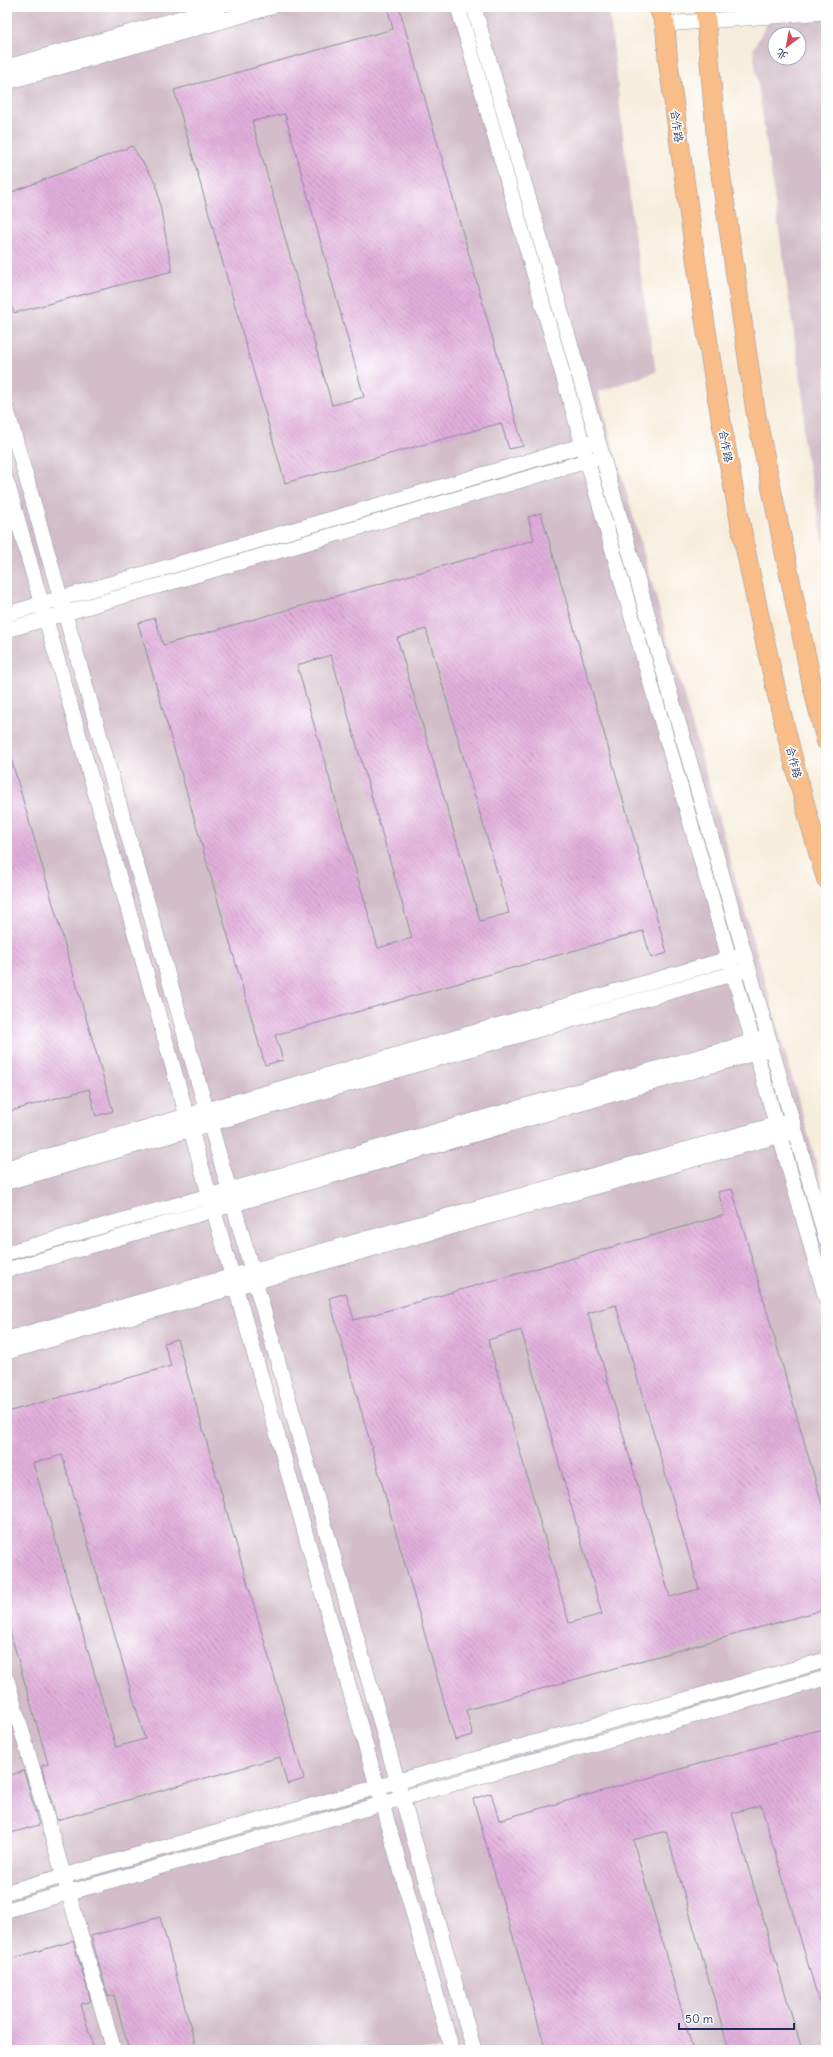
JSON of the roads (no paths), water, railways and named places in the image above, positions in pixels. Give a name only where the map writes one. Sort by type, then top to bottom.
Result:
[{"type":"main road","points":[[705,15],[717,149],[756,414],[811,680],[826,741]]},
{"type":"main road","name":"合作路","points":[[662,16],[718,404],[759,617],[807,815],[826,879]]},
{"type":"street","points":[[7,67],[220,7]]},
{"type":"street","points":[[7,82],[271,7]]},
{"type":"street","points":[[458,7],[826,1298]]},
{"type":"street","points":[[474,7],[826,1240]]},
{"type":"street","points":[[662,16],[826,12]]},
{"type":"street","points":[[7,410],[474,2050]]},
{"type":"street","points":[[7,614],[598,441]]},
{"type":"street","points":[[7,630],[603,457]]},
{"type":"street","points":[[7,482],[452,2050]]},
{"type":"street","points":[[208,1117],[745,954]]},
{"type":"street","points":[[7,1168],[208,1117],[749,969]]},
{"type":"street","points":[[7,1270],[231,1197],[770,1043]]},
{"type":"street","points":[[7,1182],[189,1122]]},
{"type":"street","points":[[7,1339],[254,1276],[793,1126]]},
{"type":"street","points":[[7,1253],[211,1203]]},
{"type":"street","points":[[7,1352],[234,1281]]},
{"type":"street","points":[[7,1892],[826,1660]]},
{"type":"street","points":[[7,1910],[826,1678]]},
{"type":"street","points":[[7,1680],[114,2050]]}]
